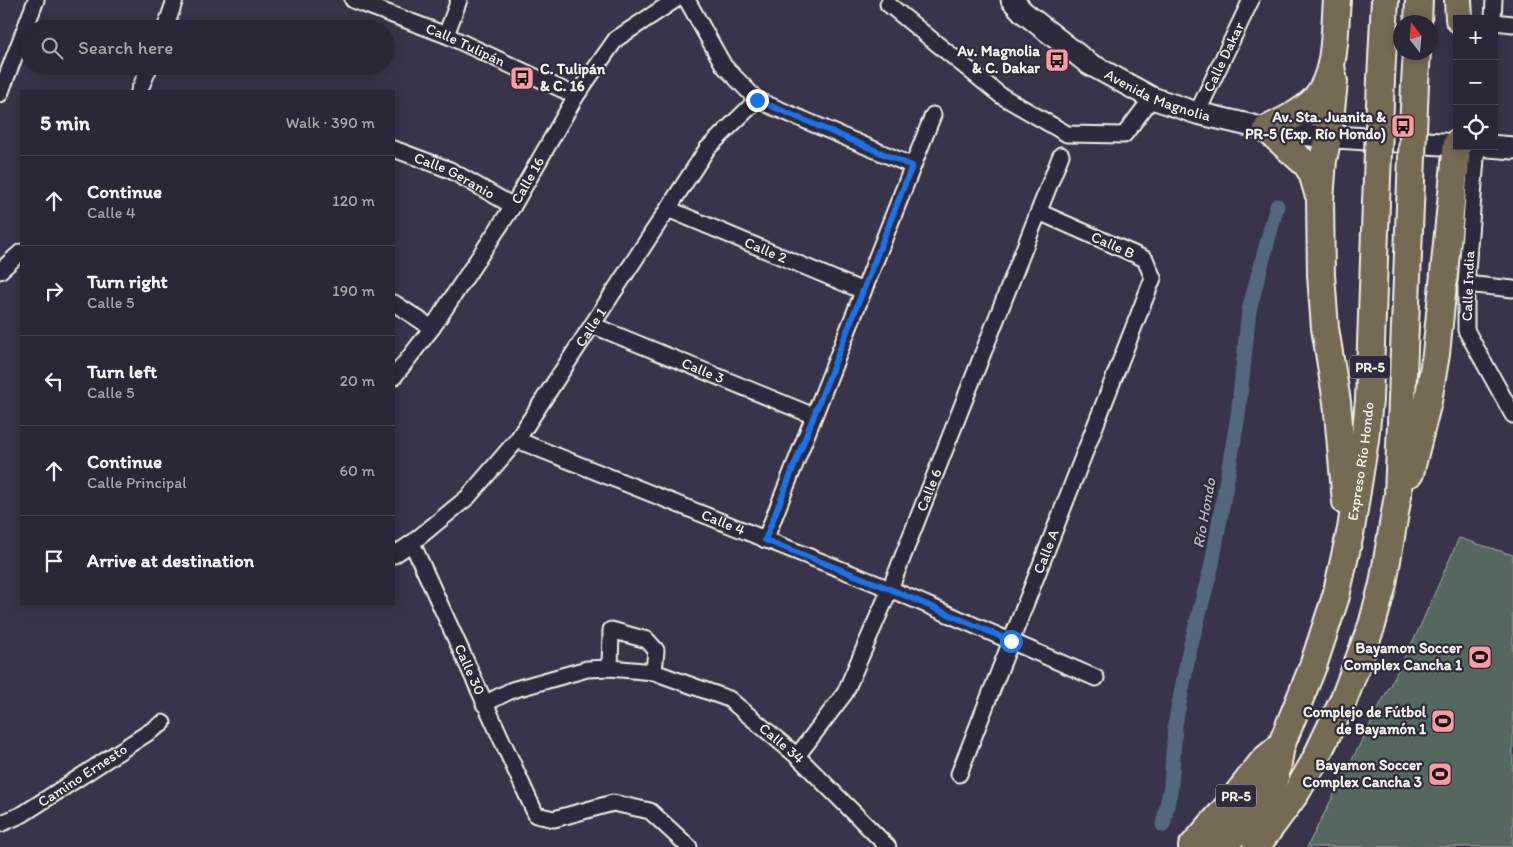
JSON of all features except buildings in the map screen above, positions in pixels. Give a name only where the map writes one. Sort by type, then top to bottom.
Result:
[{"type":"highway","points":[[1320,200],[1312,173],[1307,165],[1267,129],[1305,108],[1316,98],[1325,82],[1330,66],[1337,0]]},
{"type":"highway","name":"Expreso Río Hondo","points":[[1192,847],[1228,806],[1264,760],[1281,746],[1314,666],[1336,596],[1351,529],[1365,440],[1369,400],[1385,0]]},
{"type":"highway","points":[[1418,15],[1419,0]]},
{"type":"highway","points":[[1458,0],[1459,15]]},
{"type":"highway","name":"PR-5","points":[[1256,847],[1296,793],[1313,764],[1343,701],[1372,625],[1383,584],[1398,495],[1416,60]]},
{"type":"highway","points":[[1330,66],[1334,82],[1328,137],[1323,160],[1320,200],[1322,302],[1338,412],[1344,491],[1351,529]]},
{"type":"highway","points":[[1398,495],[1412,469],[1428,401],[1442,299],[1456,150]]},
{"type":"highway","points":[[1222,847],[1250,815],[1275,778],[1281,746]]},
{"type":"street","points":[[28,20],[36,0]]},
{"type":"street","points":[[168,20],[176,0]]},
{"type":"street","name":"Calle Tulipán","points":[[353,0],[446,35],[576,96]]},
{"type":"street","points":[[446,35],[459,0]]},
{"type":"street","points":[[687,0],[724,66],[757,100],[912,166]]},
{"type":"street","name":"Avenida Magnolia","points":[[1012,0],[1023,12],[1088,63],[1152,98],[1197,113],[1279,132],[1328,137],[1453,144]]},
{"type":"street","name":"Calle Dakar","points":[[1197,113],[1251,0]]},
{"type":"street","points":[[1493,15],[1494,0]]},
{"type":"street","name":"Calle 16","points":[[395,376],[432,328],[513,206],[576,96],[616,39],[671,1]]},
{"type":"street","points":[[888,4],[1000,95],[1067,134],[1124,135],[1152,98]]},
{"type":"street","points":[[1498,21],[1513,24]]},
{"type":"street","points":[[0,94],[20,42]]},
{"type":"street","points":[[139,90],[146,75]]},
{"type":"street","name":"Calle 1","points":[[395,554],[412,543],[468,497],[517,440],[707,149],[757,100]]},
{"type":"street","points":[[765,540],[933,115]]},
{"type":"street","points":[[1498,147],[1513,148]]},
{"type":"street","name":"Calle Geranio","points":[[395,149],[450,170],[513,206]]},
{"type":"street","name":"Calle India","points":[[1477,150],[1466,284],[1466,330],[1513,415]]},
{"type":"street","name":"Calle 6","points":[[797,756],[845,693],[890,589],[1061,155]]},
{"type":"street","name":"Calle 2","points":[[668,209],[864,291]]},
{"type":"street","name":"Calle B","points":[[1039,212],[1145,259],[1153,278],[1133,329]]},
{"type":"street","points":[[0,271],[20,253]]},
{"type":"street","points":[[1466,284],[1513,289]]},
{"type":"street","points":[[395,304],[432,328]]},
{"type":"street","name":"Calle 3","points":[[592,326],[814,416]]},
{"type":"street","name":"Calle A","points":[[959,774],[1133,329]]},
{"type":"street","name":"Calle 4","points":[[517,440],[890,589],[1096,678]]},
{"type":"street","name":"Calle 30","points":[[412,543],[536,815],[554,819],[613,802],[650,811],[689,847]]},
{"type":"street","points":[[610,668],[611,630],[647,640],[656,650],[654,672]]},
{"type":"street","name":"Calle 34","points":[[484,704],[512,690],[587,669],[610,668],[654,672],[729,699],[797,756],[888,847]]},
{"type":"street","name":"Camino Ernesto","points":[[0,824],[24,814],[163,723]]},
{"type":"green space","name":"Complejo de Fútbol de Bayamón 1","points":[[1459,538],[1513,555],[1513,847],[1307,847],[1418,631]]},
{"type":"waterway","name":"Río Hondo","points":[[1163,825],[1171,786],[1175,725],[1189,652],[1212,564],[1238,416],[1249,310],[1277,206]]},
{"type":"place","name":"Av. Magnolia & C. Dakar","points":[[1057,60]]},
{"type":"place","name":"C. Tulipán & C. 16","points":[[522,78]]},
{"type":"place","name":"Av. Sta. Juanita & PR-5 (Exp. Río Hondo)","points":[[1403,126]]},
{"type":"place","name":"Bayamon Soccer Complex Cancha 1","points":[[1480,657]]},
{"type":"place","name":"Complejo de Fútbol de Bayamón 1","points":[[1443,721]]},
{"type":"place","name":"Bayamon Soccer Complex Cancha 3","points":[[1440,774]]},
{"type":"route","points":[[757,100],[912,166],[765,540],[890,589],[1011,641]]}]
